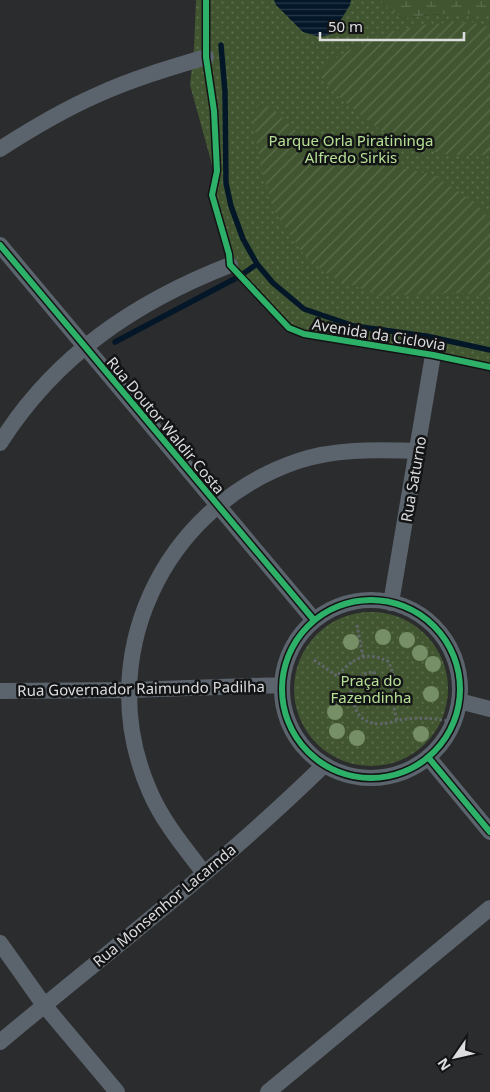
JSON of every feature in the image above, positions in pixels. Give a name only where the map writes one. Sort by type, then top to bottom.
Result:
[{"type":"street","points":[[0,149],[37,125],[97,95],[159,71],[206,57]]},
{"type":"street","name":"Rua Doutor Waldir Costa","points":[[0,245],[84,348],[314,620]]},
{"type":"street","points":[[0,444],[10,428],[42,388],[84,348],[120,320],[164,294],[196,278],[230,265]]},
{"type":"street","name":"Rua Saturno","points":[[391,603],[433,355]]},
{"type":"street","points":[[204,873],[164,819],[150,792],[139,762],[132,731],[129,690],[130,668],[136,637],[145,607],[158,578],[174,551],[189,533],[217,506],[249,483],[270,472],[299,460],[329,453],[361,449],[417,451]]},
{"type":"street","points":[[368,600],[391,603],[421,616],[444,639],[457,669],[459,701],[453,722],[438,747],[428,758],[404,772],[377,778],[350,775],[324,765],[301,744],[292,731],[286,716],[282,685],[285,667],[291,649],[314,620],[334,608],[356,601],[368,600]]},
{"type":"street","name":"Rua Governador Raimundo Padilha","points":[[0,691],[129,690],[282,685]]},
{"type":"street","points":[[459,701],[490,709]]},
{"type":"street","points":[[428,758],[490,832]]},
{"type":"street","name":"Rua Monsenhor Lacarnda","points":[[0,1042],[204,873],[289,800],[324,765]]},
{"type":"street","points":[[268,1092],[490,908]]},
{"type":"street","points":[[0,943],[44,1005],[117,1092]]},
{"type":"path","points":[[358,625],[363,657]]},
{"type":"path","points":[[314,660],[337,676],[352,661],[363,657],[376,656],[389,662],[394,677],[391,694],[397,721]]},
{"type":"path","points":[[377,688],[379,684],[374,672],[367,672],[350,687],[357,715],[370,723],[386,724],[415,719],[453,722]]},
{"type":"green space","name":"Parque Orla Piratininga Alfredo Sirkis","points":[[196,0],[378,0],[401,18],[440,14],[490,14],[490,367],[433,355],[304,334],[289,328],[230,265],[229,254],[212,195],[216,179],[190,85]]},
{"type":"green space","points":[[378,0],[490,0],[490,14],[440,14],[401,18]]},
{"type":"green space","points":[[471,22],[490,28],[490,154],[454,155],[429,151],[405,144],[378,128],[351,107],[319,74],[325,65],[346,52],[386,33],[428,24]]},
{"type":"green space","points":[[259,104],[271,107],[298,133],[341,156],[434,175],[475,203],[490,219],[490,300],[477,294],[444,293],[380,296],[332,277],[304,255],[276,214],[261,168],[253,116]]},
{"type":"green space","name":"Praça do Fazendinha","points":[[371,612],[401,617],[426,634],[443,659],[448,689],[443,719],[426,744],[401,761],[371,766],[341,761],[316,744],[299,719],[294,689],[299,659],[316,634],[341,617]]},
{"type":"water","points":[[274,0],[351,0],[350,5],[332,34],[320,37],[303,32],[276,5]]},
{"type":"waterway","points":[[221,45],[225,92],[226,183],[231,206],[243,239],[257,264],[273,283],[304,309],[354,326],[426,336],[490,350]]},
{"type":"waterway","points":[[115,342],[240,276],[257,264]]},
{"type":"cycle path","name":"Avenida da Ciclovia","points":[[206,0],[206,57],[214,111],[217,171],[212,195],[229,254],[230,265],[289,328],[304,334],[433,355],[490,367]]},
{"type":"cycle path","points":[[0,245],[314,620]]},
{"type":"cycle path","points":[[371,600],[405,607],[420,615],[434,626],[445,640],[453,655],[460,689],[453,723],[445,738],[434,752],[420,763],[405,771],[371,778],[337,771],[322,763],[308,752],[297,738],[289,723],[282,689],[289,655],[297,640],[308,626],[322,615],[337,607],[371,600]]},
{"type":"cycle path","points":[[428,757],[490,832]]}]
